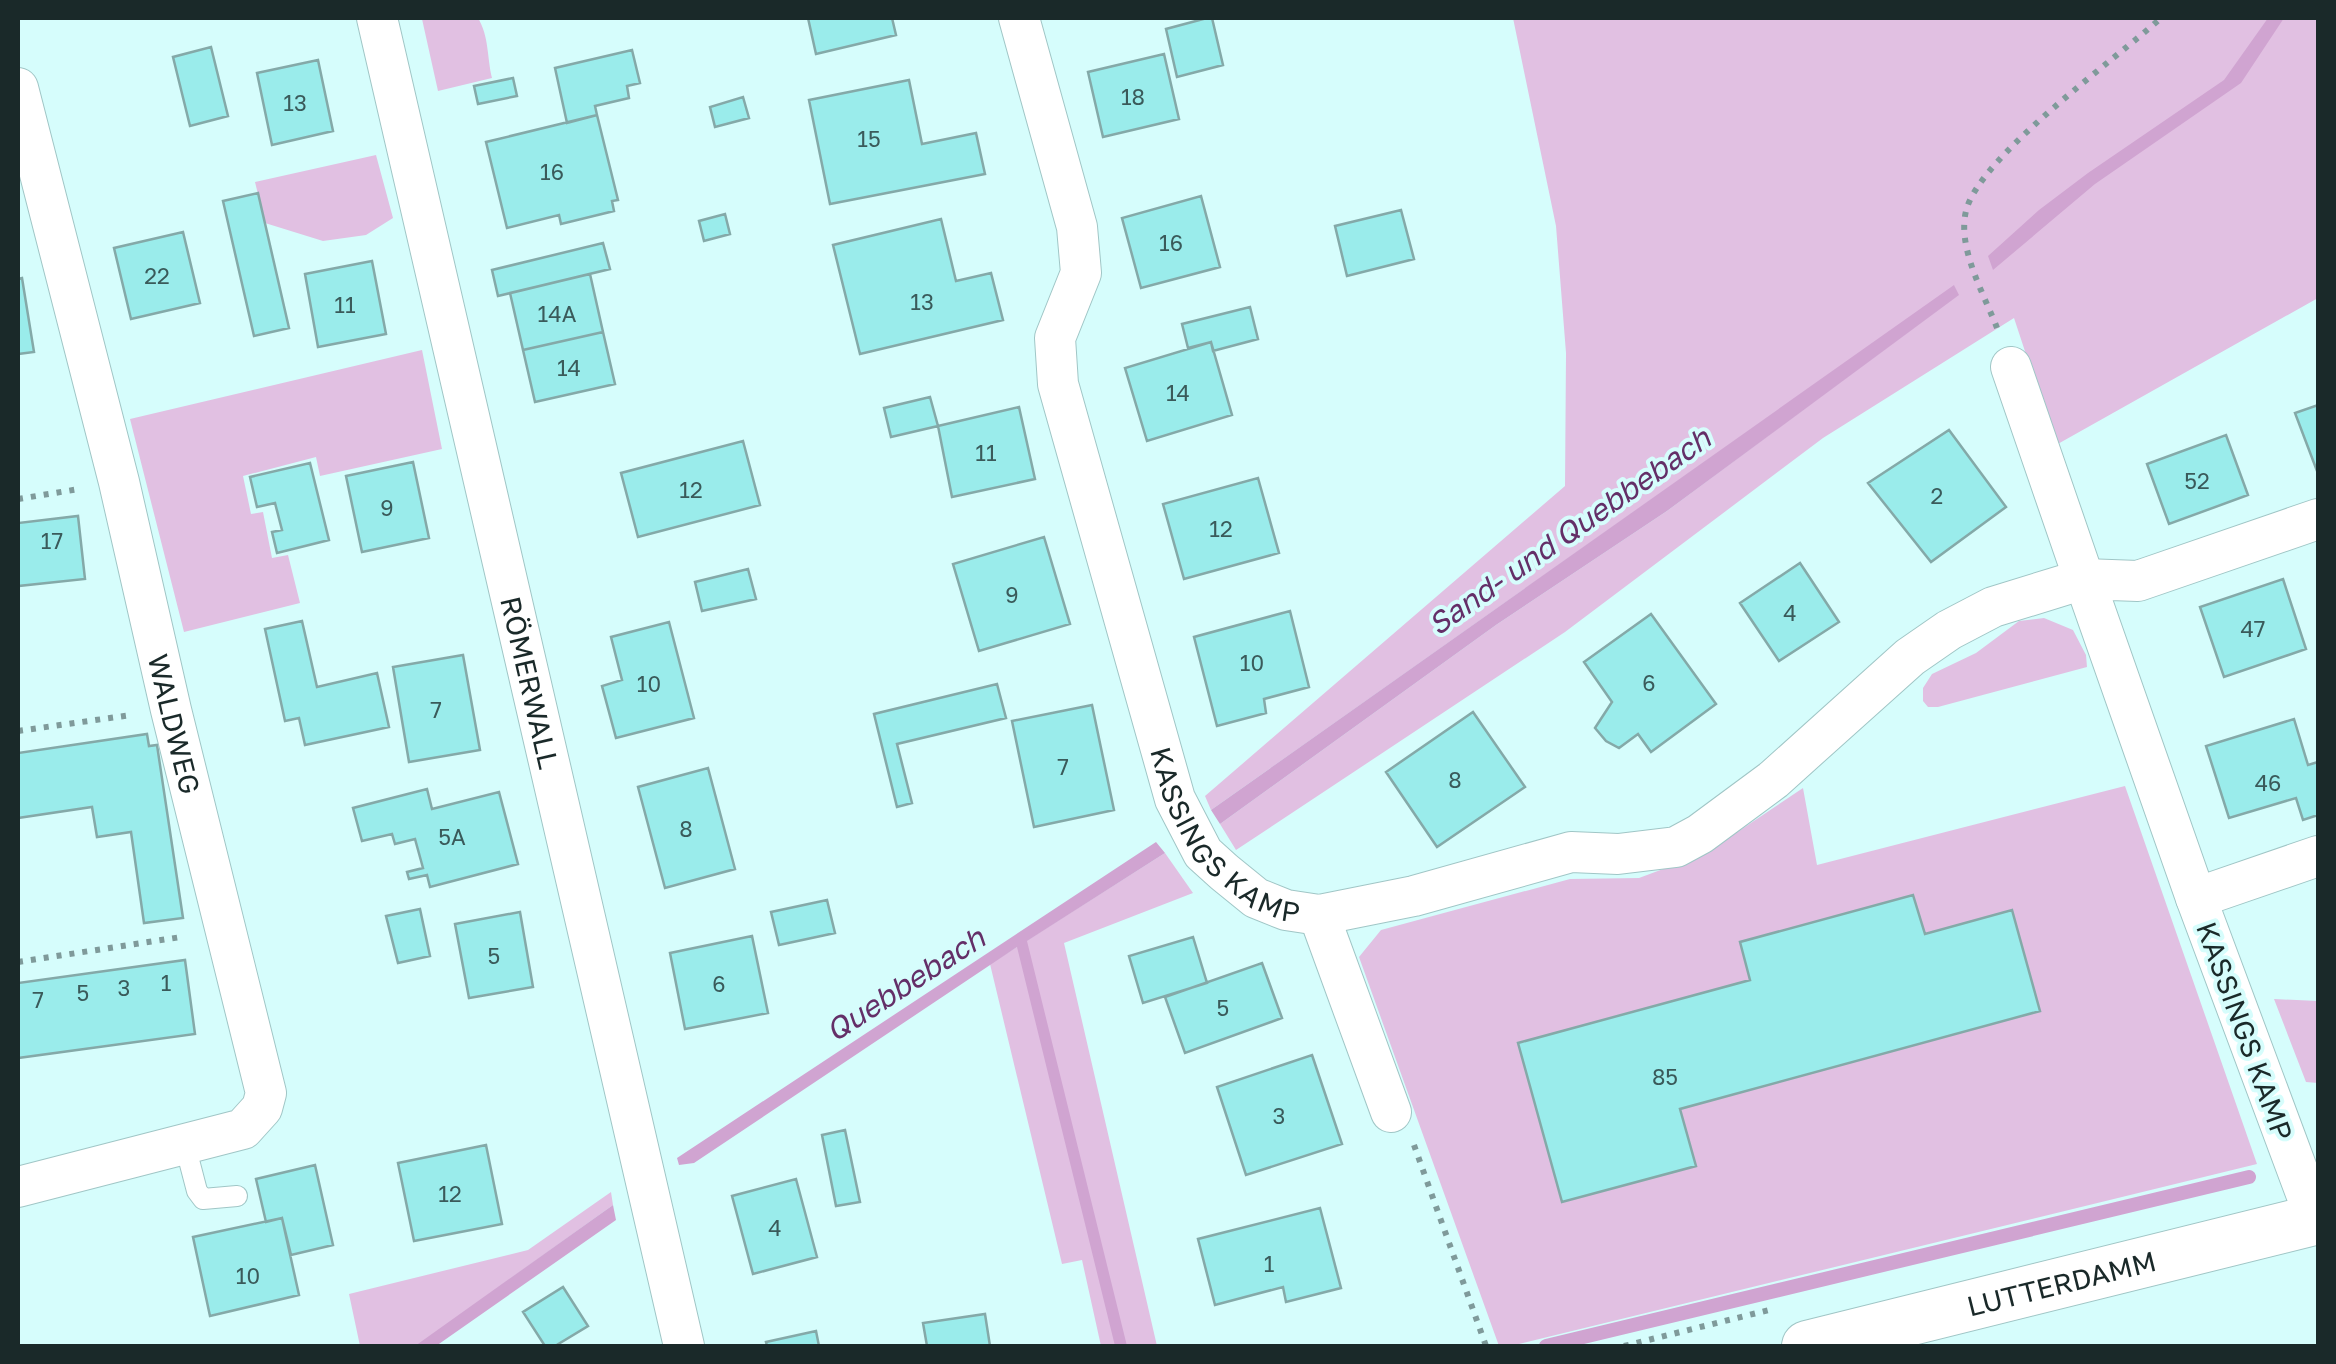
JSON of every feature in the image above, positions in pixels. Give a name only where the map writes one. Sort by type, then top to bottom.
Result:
[{"type":"street","name":"RÖMERWALL","points":[[376,18],[684,1346]]},
{"type":"street","name":"KASSINGS KAMP","points":[[1019,18],[1077,227],[1081,256],[1077,288],[1056,338],[1058,384],[1175,800],[1203,852],[1256,898],[1286,910],[1320,915],[1414,896],[1571,852],[1618,854],[1676,847],[1773,780],[1910,656],[1994,607],[2084,579],[2138,581],[2318,520]]},
{"type":"street","name":"WALDWEG","points":[[18,88],[120,482],[266,1093],[262,1108],[243,1130],[18,1187]]},
{"type":"street","points":[[2012,367],[2084,579]]},
{"type":"street","name":"KASSINGS KAMP","points":[[2084,579],[2196,898],[2317,1220]]},
{"type":"street","name":"KASSINGS KAMP","points":[[2196,898],[2318,856]]},
{"type":"street","points":[[1320,915],[1391,1112]]},
{"type":"street","name":"LUTTERDAMM","points":[[1807,1346],[2317,1220]]},
{"type":"lane","points":[[186,1145],[197,1190],[203,1199],[237,1196]]},
{"type":"path","points":[[2012,367],[1970,258],[1964,230],[1966,209],[2000,158],[2161,18]]},
{"type":"path","points":[[18,499],[120,482]]},
{"type":"path","points":[[18,731],[172,710]]},
{"type":"path","points":[[18,962],[227,930]]},
{"type":"path","points":[[1391,1112],[1410,1132],[1486,1346]]},
{"type":"shaded area","points":[[478,18],[486,39],[492,78],[438,91],[422,19]]},
{"type":"shaded area","points":[[1513,18],[2318,18],[2318,298],[2056,445],[2014,318],[1823,438],[1565,632],[1236,850],[1220,824],[1496,625],[1667,511],[1958,295],[1954,286],[1211,810],[1205,796],[1565,486],[1566,353],[1556,226]]},
{"type":"shaded area","points":[[2268,18],[2284,18],[2241,83],[2095,184],[1993,270],[1988,256],[2039,210],[2224,80]]},
{"type":"shaded area","points":[[376,155],[393,218],[366,235],[323,241],[265,223],[255,182]]},
{"type":"shaded area","points":[[1954,285],[1959,295],[1667,511],[1496,625],[1220,824],[1211,810]]},
{"type":"shaded area","points":[[422,350],[442,449],[320,476],[316,457],[243,476],[251,514],[263,512],[272,558],[288,555],[300,603],[184,632],[130,419]]},
{"type":"shaded area","points":[[2044,618],[2073,630],[2086,655],[2087,667],[1938,707],[1928,707],[1923,701],[1923,688],[1932,674],[1976,653],[2019,621]]},
{"type":"shaded area","points":[[2125,786],[2257,1164],[1499,1346],[1359,957],[1381,930],[1570,879],[1639,878],[1706,853],[1803,788],[1817,865]]},
{"type":"shaded area","points":[[1156,842],[1165,853],[1027,941],[1127,1346],[1115,1346],[1017,947],[694,1163],[679,1165],[677,1158]]},
{"type":"shaded area","points":[[1165,853],[1193,893],[1064,943],[1157,1346],[1101,1346],[1082,1260],[1062,1264],[990,964]]},
{"type":"shaded area","points":[[2274,999],[2318,1001],[2318,1083],[2306,1082]]},
{"type":"shaded area","points":[[611,1192],[613,1205],[422,1342],[415,1346],[360,1346],[349,1294],[528,1250]]},
{"type":"shaded area","points":[[613,1205],[616,1220],[436,1346],[415,1346]]},
{"type":"building","points":[[808,18],[892,18],[896,35],[816,54]]},
{"type":"building","points":[[1212,18],[1223,65],[1177,77],[1166,29]]},
{"type":"building","points":[[211,47],[228,116],[190,126],[173,57]]},
{"type":"building","points":[[632,50],[640,83],[627,86],[629,98],[595,106],[597,115],[567,123],[555,68]]},
{"type":"building","points":[[1164,54],[1179,119],[1103,137],[1088,72]]},
{"type":"building","points":[[318,60],[333,131],[272,145],[257,73]]},
{"type":"building","points":[[513,78],[517,96],[478,104],[474,86]]},
{"type":"building","points":[[909,80],[922,144],[976,133],[985,174],[830,204],[809,100]]},
{"type":"building","points":[[743,97],[749,118],[715,127],[710,107]]},
{"type":"building","points":[[597,115],[618,200],[612,201],[614,211],[561,224],[559,215],[507,228],[486,142]]},
{"type":"building","points":[[258,193],[289,328],[254,336],[223,201]]},
{"type":"building","points":[[1201,196],[1220,267],[1141,288],[1122,218]]},
{"type":"building","points":[[1401,210],[1414,259],[1347,276],[1335,226]]},
{"type":"building","points":[[725,214],[730,234],[704,241],[699,221]]},
{"type":"building","points":[[941,219],[956,281],[991,273],[1003,320],[860,354],[833,245]]},
{"type":"building","points":[[183,232],[200,303],[131,319],[114,248]]},
{"type":"building","points":[[603,243],[610,269],[498,296],[492,270]]},
{"type":"building","points":[[372,261],[386,334],[318,347],[305,274]]},
{"type":"building","points":[[590,274],[603,332],[523,350],[510,293]]},
{"type":"building","points":[[22,278],[34,352],[18,354],[18,279]]},
{"type":"building","points":[[1250,307],[1258,339],[1213,351],[1211,342],[1188,348],[1182,324]]},
{"type":"building","points":[[603,332],[615,384],[535,402],[523,350]]},
{"type":"building","points":[[1211,342],[1232,415],[1147,441],[1125,368]]},
{"type":"building","points":[[930,397],[938,426],[891,437],[884,408]]},
{"type":"building","points":[[2318,405],[2318,470],[2317,471],[2295,413]]},
{"type":"building","points":[[1019,407],[1035,479],[952,497],[938,426]]},
{"type":"building","points":[[1949,430],[2006,507],[1931,562],[1868,483]]},
{"type":"building","points":[[2226,435],[2248,495],[2169,524],[2147,464]]},
{"type":"building","points":[[743,441],[760,505],[638,537],[621,473]]},
{"type":"building","points":[[413,462],[429,538],[362,552],[346,476]]},
{"type":"building","points":[[310,463],[329,540],[277,553],[272,532],[282,530],[275,503],[257,507],[250,477]]},
{"type":"building","points":[[1258,478],[1279,553],[1184,579],[1163,504]]},
{"type":"building","points":[[78,516],[85,579],[18,586],[18,523]]},
{"type":"building","points":[[1044,537],[1070,624],[979,651],[953,564]]},
{"type":"building","points":[[1800,563],[1839,622],[1779,661],[1740,603]]},
{"type":"building","points":[[748,569],[756,599],[702,611],[695,582]]},
{"type":"building","points":[[2283,579],[2306,649],[2224,677],[2200,607]]},
{"type":"building","points":[[1290,611],[1309,687],[1264,699],[1266,713],[1217,726],[1194,637]]},
{"type":"building","points":[[1651,614],[1716,704],[1651,752],[1638,734],[1619,748],[1595,728],[1612,702],[1584,662]]},
{"type":"building","points":[[302,621],[317,687],[377,673],[389,727],[305,745],[299,718],[285,721],[265,629]]},
{"type":"building","points":[[669,622],[694,718],[616,738],[602,686],[622,680],[611,637]]},
{"type":"building","points":[[463,655],[480,750],[409,762],[393,667]]},
{"type":"building","points":[[997,684],[1006,718],[897,744],[912,803],[897,807],[874,714]]},
{"type":"building","points":[[1092,705],[1114,810],[1034,827],[1012,721]]},
{"type":"building","points":[[1473,712],[1525,787],[1437,847],[1386,772]]},
{"type":"building","points":[[2294,719],[2308,765],[2318,762],[2318,815],[2303,820],[2296,798],[2229,818],[2206,746]]},
{"type":"building","points":[[147,734],[149,746],[157,745],[183,918],[144,923],[131,832],[97,837],[92,807],[18,818],[18,753]]},
{"type":"building","points":[[708,768],[735,869],[665,888],[638,787]]},
{"type":"building","points":[[427,789],[432,809],[499,792],[518,864],[430,887],[427,875],[409,879],[407,872],[423,868],[415,839],[395,844],[392,834],[362,841],[353,808]]},
{"type":"building","points":[[1913,895],[1925,934],[2012,910],[2040,1011],[1680,1109],[1696,1166],[1562,1202],[1518,1043],[1750,980],[1740,942]]},
{"type":"building","points":[[827,900],[835,933],[779,945],[771,912]]},
{"type":"building","points":[[420,909],[430,956],[398,963],[386,916]]},
{"type":"building","points":[[520,912],[533,987],[469,998],[455,924]]},
{"type":"building","points":[[752,936],[768,1013],[685,1029],[670,953]]},
{"type":"building","points":[[1193,937],[1207,983],[1143,1003],[1129,956]]},
{"type":"building","points":[[185,960],[195,1034],[18,1058],[18,983]]},
{"type":"building","points":[[1262,963],[1282,1018],[1185,1053],[1165,997]]},
{"type":"building","points":[[1312,1055],[1342,1144],[1246,1175],[1217,1087]]},
{"type":"building","points":[[845,1130],[860,1202],[836,1206],[822,1135]]},
{"type":"building","points":[[486,1145],[502,1224],[414,1241],[398,1163]]},
{"type":"building","points":[[315,1165],[333,1245],[291,1255],[282,1218],[266,1222],[256,1179]]},
{"type":"building","points":[[796,1179],[817,1257],[753,1274],[732,1196]]},
{"type":"building","points":[[1320,1208],[1341,1288],[1286,1302],[1283,1287],[1215,1305],[1198,1239]]},
{"type":"building","points":[[282,1218],[299,1295],[210,1316],[193,1237]]},
{"type":"building","points":[[563,1287],[588,1326],[555,1346],[545,1346],[523,1312]]},
{"type":"building","points":[[985,1314],[990,1346],[927,1346],[923,1323]]},
{"type":"building","points":[[816,1331],[819,1346],[767,1346],[766,1342]]},
{"type":"waterway","points":[[1546,1346],[2249,1177]]},
{"type":"water label","name":"Sand- und Quebbebach","points":[[1569,531]]},
{"type":"water label","name":"Quebbebach","points":[[905,984]]}]
